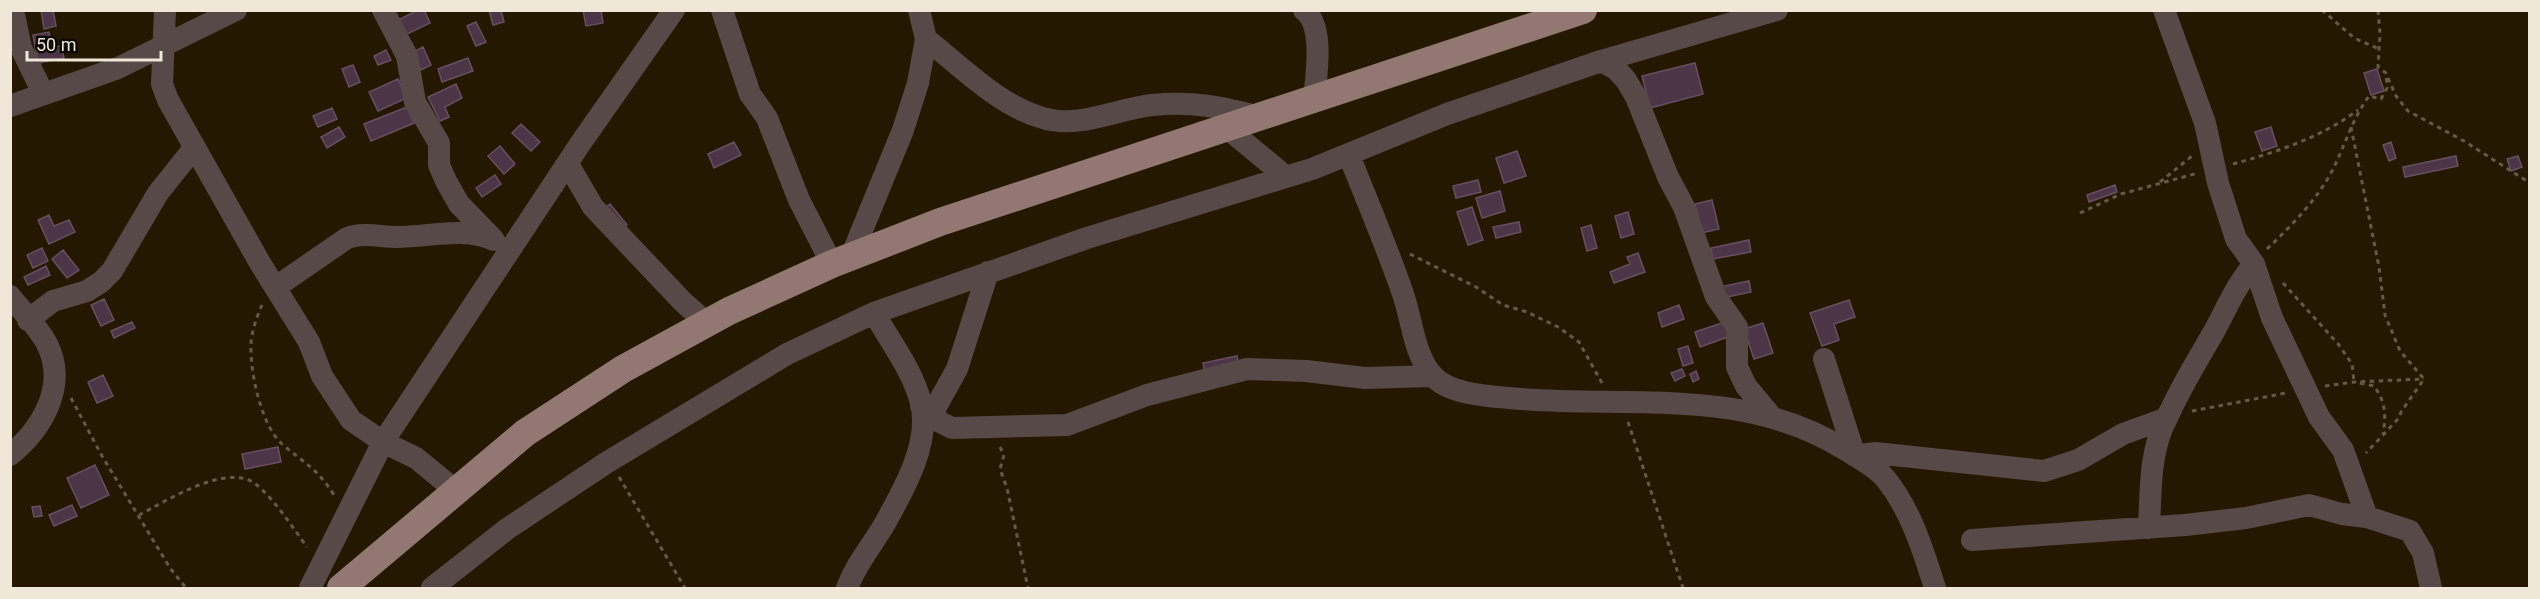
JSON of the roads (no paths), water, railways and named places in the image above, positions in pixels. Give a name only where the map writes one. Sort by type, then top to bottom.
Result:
[{"type":"main road","points":[[341,588],[525,433],[623,369],[707,323],[842,260],[940,222],[1314,100],[1572,12]]},
{"type":"street","points":[[13,10],[21,48],[43,93]]},
{"type":"street","points":[[165,10],[162,84],[179,122],[309,342],[321,376],[351,420],[383,442],[416,458],[455,490]]},
{"type":"street","points":[[10,106],[118,68],[163,48],[236,10]]},
{"type":"street","points":[[383,10],[407,56],[416,102],[439,142],[439,165],[446,181],[459,204],[501,246]]},
{"type":"street","points":[[310,588],[383,442],[501,246],[568,164],[674,10]]},
{"type":"street","points":[[722,10],[750,94],[767,118],[799,200],[842,260],[903,130],[918,83],[926,39],[919,10]]},
{"type":"street","points":[[1305,10],[1313,21],[1316,38],[1314,100]]},
{"type":"street","points":[[432,588],[507,529],[606,463],[787,354],[874,313],[1087,238],[1349,155],[1447,114],[1601,61],[1777,10]]},
{"type":"street","points":[[2164,10],[2205,123],[2214,168],[2236,239],[2254,264],[2272,318],[2319,417],[2343,450],[2367,517]]},
{"type":"street","points":[[926,39],[1006,102],[1044,119],[1088,119],[1150,105],[1179,104],[1210,104],[1260,117]]},
{"type":"street","points":[[1601,61],[1616,69],[1636,97],[1668,177],[1684,207],[1716,297],[1737,327],[1737,367],[1746,386],[1771,416]]},
{"type":"street","points":[[1227,128],[1285,177]]},
{"type":"street","points":[[28,321],[53,301],[87,291],[112,271],[158,193],[194,148]]},
{"type":"street","points":[[1349,155],[1403,295],[1419,348],[1432,376]]},
{"type":"street","points":[[568,164],[593,207],[683,303],[707,323]]},
{"type":"street","points":[[276,287],[347,238],[357,235],[399,237],[468,233],[501,246]]},
{"type":"street","points":[[2149,528],[2153,462],[2158,435],[2182,384],[2221,319],[2237,283],[2254,264]]},
{"type":"street","points":[[848,588],[862,556],[888,518],[910,472],[920,444],[927,410],[957,369],[988,272]]},
{"type":"street","points":[[10,296],[47,344],[54,370],[53,394],[48,408],[33,435],[10,455]]},
{"type":"street","points":[[874,313],[927,410],[940,422],[952,428],[1067,424],[1147,395],[1247,369],[1306,371],[1365,378],[1432,376],[1450,387],[1489,396],[1544,401],[1717,406],[1771,416],[1822,436],[1883,476],[1909,514],[1935,588]]},
{"type":"street","points":[[1824,359],[1855,456]]},
{"type":"street","points":[[1855,456],[1875,453],[2044,471],[2078,460],[2123,434],[2167,418]]},
{"type":"street","points":[[1972,540],[2149,528],[2246,518],[2309,504],[2332,512],[2367,517],[2410,531],[2423,553],[2431,588]]}]
